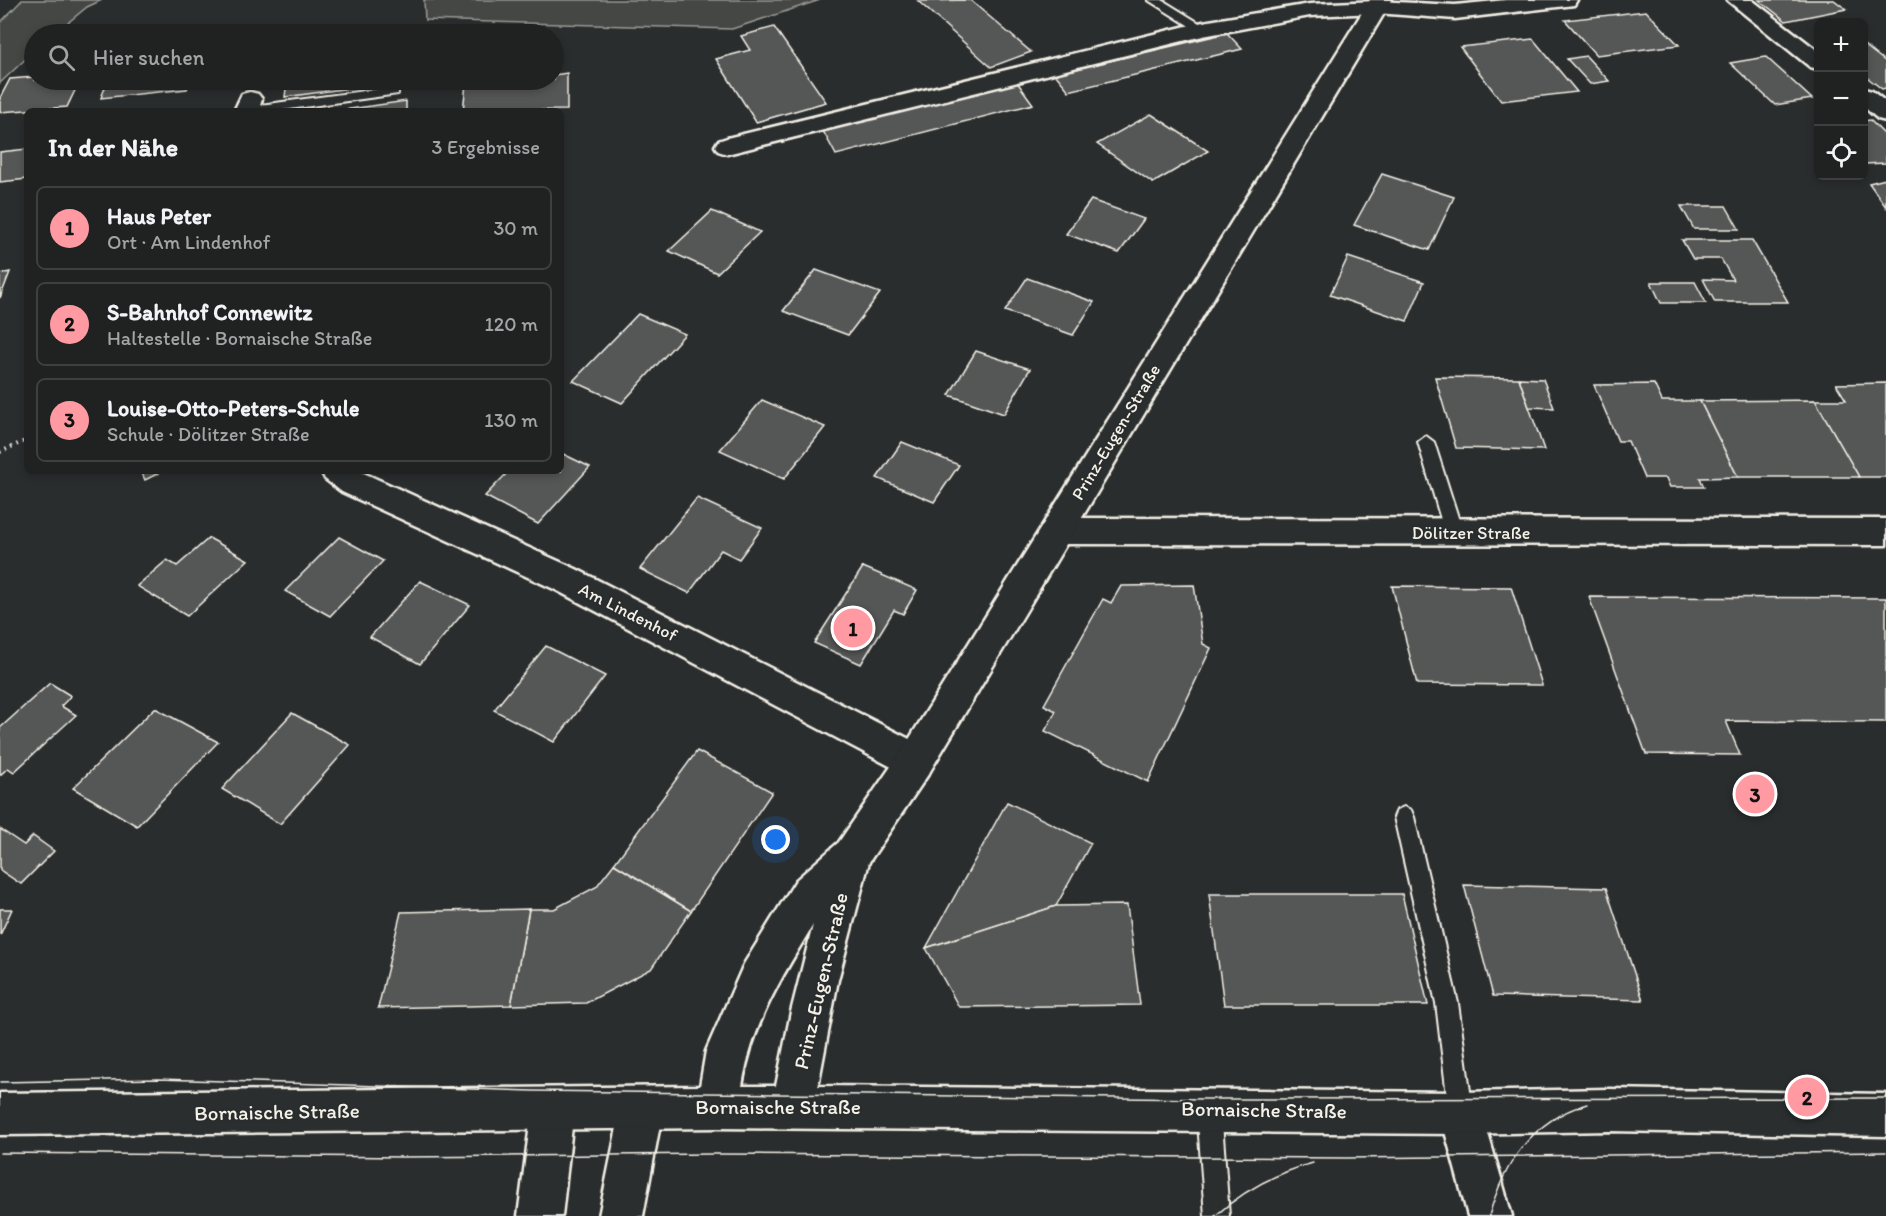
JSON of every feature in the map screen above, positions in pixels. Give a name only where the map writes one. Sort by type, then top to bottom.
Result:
[{"type":"street","points":[[727,146],[1203,29],[1310,10],[1378,3],[1455,12],[1566,0]]},
{"type":"street","points":[[1738,0],[1814,59]]},
{"type":"street","name":"Prinz-Eugen-Straße","points":[[717,1107],[727,1051],[758,978],[810,894],[852,855],[916,761],[1378,3]]},
{"type":"street","points":[[1868,100],[1886,114]]},
{"type":"street","name":"Am Lindenhof","points":[[340,474],[353,483],[565,579],[916,761]]},
{"type":"street","name":"Dölitzer Straße","points":[[1056,531],[1886,532]]},
{"type":"street","name":"Prinz-Eugen-Straße","points":[[794,1107],[802,1052],[821,962],[852,855]]},
{"type":"street","name":"Bornaische Straße","points":[[0,1114],[794,1107],[1209,1108],[1461,1113],[1589,1110],[1886,1115]]},
{"type":"street","points":[[540,1216],[553,1108]]},
{"type":"street","points":[[621,1216],[642,1108]]},
{"type":"street","points":[[1461,1113],[1490,1216]]},
{"type":"lane","points":[[1154,0],[1203,29]]},
{"type":"lane","points":[[247,107],[394,91]]},
{"type":"lane","points":[[1426,442],[1454,533]]},
{"type":"lane","points":[[1404,818],[1447,1003],[1461,1113]]},
{"type":"lane","points":[[1209,1108],[1217,1216]]},
{"type":"path","points":[[0,452],[24,441]]},
{"type":"shaded area","points":[[22,0],[102,0],[87,7],[66,24],[24,24],[24,60],[0,83],[0,23]]},
{"type":"shaded area","points":[[424,0],[820,0],[732,29],[425,20]]},
{"type":"building","points":[[970,0],[1031,52],[991,67],[918,1]]},
{"type":"building","points":[[1759,0],[1834,0],[1846,9],[1786,21]]},
{"type":"building","points":[[1646,11],[1679,45],[1596,55],[1565,20]]},
{"type":"building","points":[[774,27],[826,102],[756,122],[716,59],[750,50],[741,36]]},
{"type":"building","points":[[1227,33],[1242,49],[1069,91],[1055,74]]},
{"type":"building","points":[[1533,39],[1577,92],[1501,101],[1460,47]]},
{"type":"building","points":[[1868,48],[1886,62],[1886,88],[1882,89],[1868,78]]},
{"type":"building","points":[[1586,56],[1609,81],[1590,84],[1567,59]]},
{"type":"building","points":[[1766,57],[1812,99],[1775,105],[1730,63]]},
{"type":"building","points":[[564,73],[567,73],[567,110],[564,108],[463,108],[465,90],[564,90]]},
{"type":"building","points":[[24,78],[24,90],[75,90],[67,107],[24,108],[24,110],[0,112],[0,98],[10,79]]},
{"type":"building","points":[[1017,82],[1033,104],[836,155],[823,131]]},
{"type":"building","points":[[104,90],[177,90],[101,98]]},
{"type":"building","points":[[286,90],[336,90],[285,97]]},
{"type":"building","points":[[406,101],[406,108],[357,108]]},
{"type":"building","points":[[1151,114],[1208,151],[1153,183],[1097,144]]},
{"type":"building","points":[[1868,120],[1886,136],[1886,163],[1868,164]]},
{"type":"building","points":[[24,149],[24,179],[0,182],[0,152]]},
{"type":"building","points":[[1382,174],[1454,197],[1429,250],[1354,225]]},
{"type":"building","points":[[1886,179],[1886,207],[1869,183]]},
{"type":"building","points":[[1091,200],[1144,219],[1119,253],[1066,234]]},
{"type":"building","points":[[1681,206],[1726,206],[1739,229],[1694,229]]},
{"type":"building","points":[[712,211],[760,232],[717,273],[669,251]]},
{"type":"building","points":[[1682,240],[1752,240],[1788,302],[1715,302],[1703,279],[1733,280],[1721,259],[1693,259]]},
{"type":"building","points":[[1348,257],[1424,282],[1407,321],[1330,295]]},
{"type":"building","points":[[816,270],[880,293],[848,335],[783,311]]},
{"type":"building","points":[[10,272],[0,298],[0,274]]},
{"type":"building","points":[[1027,278],[1094,302],[1073,335],[1005,311]]},
{"type":"building","points":[[1651,282],[1695,282],[1706,303],[1661,303]]},
{"type":"building","points":[[638,314],[685,334],[622,403],[573,381]]},
{"type":"building","points":[[976,351],[1030,369],[1004,414],[949,395]]},
{"type":"building","points":[[1435,377],[1519,378],[1544,450],[1456,448]]},
{"type":"building","points":[[1519,378],[1543,379],[1554,408],[1529,407]]},
{"type":"building","points":[[1886,383],[1886,477],[1859,477],[1815,400],[1846,400],[1836,384]]},
{"type":"building","points":[[1654,384],[1662,401],[1700,401],[1738,477],[1700,478],[1704,487],[1670,487],[1666,478],[1644,478],[1628,441],[1618,441],[1594,385]]},
{"type":"building","points":[[762,400],[825,427],[784,479],[720,450]]},
{"type":"building","points":[[1815,400],[1859,477],[1738,477],[1700,401]]},
{"type":"building","points":[[902,442],[959,465],[934,502],[877,478]]},
{"type":"building","points":[[564,454],[590,467],[538,524],[485,496],[506,474],[564,474]]},
{"type":"building","points":[[142,474],[157,474],[145,480]]},
{"type":"building","points":[[697,498],[762,528],[739,559],[721,550],[689,593],[640,569]]},
{"type":"building","points":[[339,537],[383,561],[330,616],[285,591]]},
{"type":"building","points":[[209,538],[248,560],[187,616],[137,586],[167,560],[177,566]]},
{"type":"building","points":[[863,567],[917,590],[903,614],[894,610],[861,664],[814,643]]},
{"type":"building","points":[[420,581],[470,605],[420,664],[370,637]]},
{"type":"building","points":[[1194,585],[1203,644],[1211,648],[1148,782],[1045,731],[1056,711],[1044,705],[1103,599],[1111,603],[1121,586]]},
{"type":"building","points":[[1392,586],[1511,587],[1542,685],[1417,684]]},
{"type":"building","points":[[1589,597],[1886,598],[1886,722],[1726,721],[1740,755],[1646,754]]},
{"type":"building","points":[[546,646],[605,676],[554,742],[494,710]]},
{"type":"building","points":[[50,683],[71,696],[61,706],[76,715],[14,772],[8,768],[0,775],[0,728]]},
{"type":"building","points":[[155,708],[218,742],[137,826],[73,788]]},
{"type":"building","points":[[292,713],[350,745],[280,824],[222,789]]},
{"type":"building","points":[[697,751],[772,792],[691,911],[614,864]]},
{"type":"building","points":[[1007,802],[1091,843],[1056,906],[926,948]]},
{"type":"building","points":[[0,829],[24,845],[33,836],[54,851],[21,884],[0,870]]},
{"type":"building","points":[[614,864],[691,911],[651,969],[586,1003],[511,1005],[529,909],[554,909],[596,887]]},
{"type":"building","points":[[1464,885],[1606,888],[1643,1000],[1493,996]]},
{"type":"building","points":[[1209,894],[1402,894],[1428,1005],[1224,1005]]},
{"type":"building","points":[[1127,905],[1140,1005],[959,1007],[926,948],[1056,906]]},
{"type":"building","points":[[0,909],[12,909],[0,935]]},
{"type":"building","points":[[529,909],[511,1005],[378,1008],[401,912]]},
{"type":"tram line","points":[[0,1082],[158,1079],[533,1091],[1207,1099],[1886,1098]]},
{"type":"tram line","points":[[1516,1156],[1536,1132],[1551,1121],[1587,1104]]},
{"type":"tram line","points":[[1516,1156],[1886,1152]]},
{"type":"tram line","points":[[0,1153],[403,1157],[713,1154],[1346,1158],[1516,1156]]},
{"type":"tram line","points":[[1489,1216],[1503,1178],[1516,1156]]},
{"type":"tram line","points":[[1215,1216],[1237,1198],[1261,1183],[1313,1163]]},
{"type":"place","name":"Haus Peter","points":[[853,628]]},
{"type":"place","name":"Louise-Otto-Peters-Schule","points":[[1755,794]]},
{"type":"place","name":"S-Bahnhof Connewitz","points":[[1807,1097]]}]
